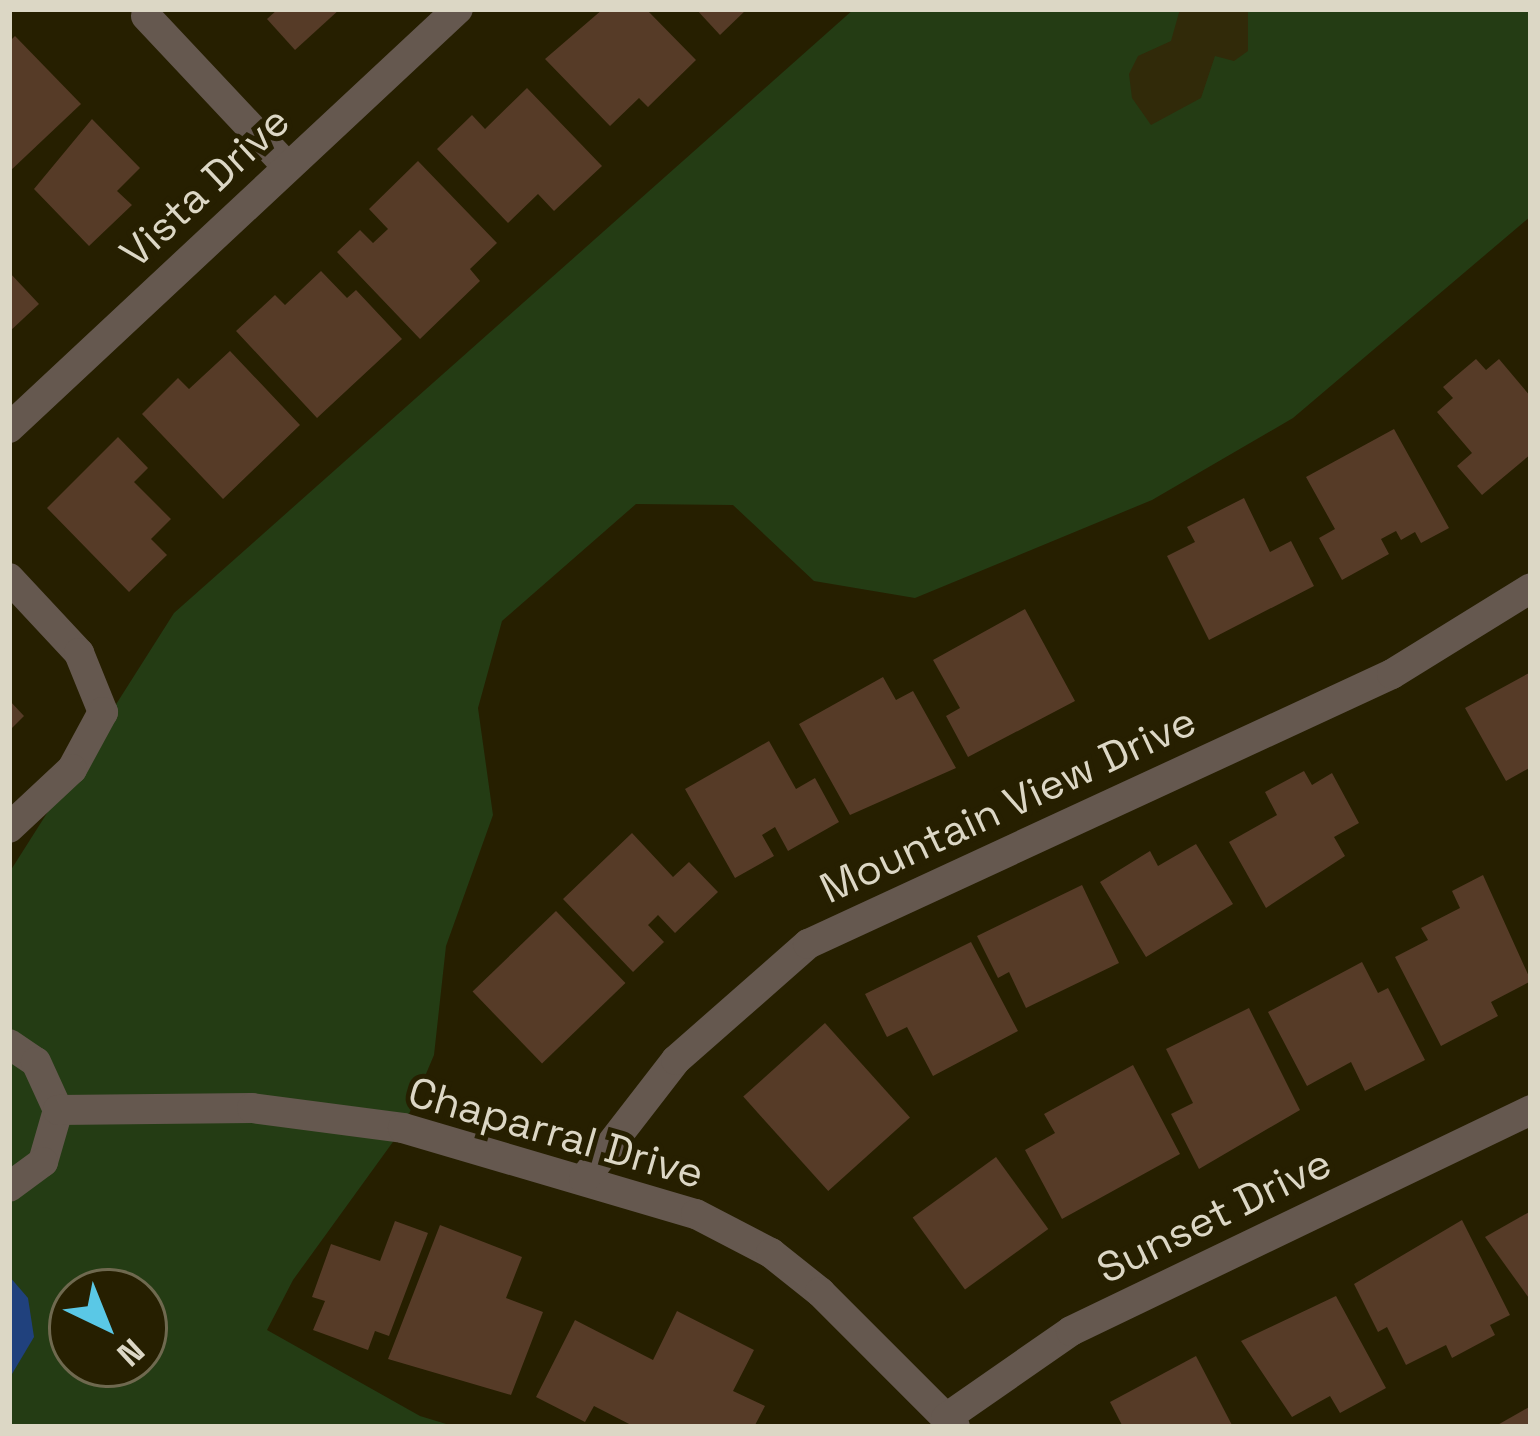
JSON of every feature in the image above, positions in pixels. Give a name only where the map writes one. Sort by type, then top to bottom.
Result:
[{"type":"street","name":"Vista Drive","points":[[9,428],[458,9]]},
{"type":"street","points":[[146,16],[288,167]]},
{"type":"street","points":[[9,578],[79,653],[103,712],[72,769],[9,828]]},
{"type":"street","name":"Mountain View Drive","points":[[584,1180],[676,1060],[808,944],[1392,674],[1531,588]]},
{"type":"street","points":[[9,1044],[36,1062],[58,1110],[44,1162],[9,1187]]},
{"type":"street","name":"Chaparral Drive","points":[[58,1110],[272,1111],[403,1128],[696,1214],[771,1253],[951,1423]]},
{"type":"street","name":"Sunset Drive","points":[[951,1423],[1071,1331],[1531,1110]]},
{"type":"green space","points":[[854,9],[1531,9],[1531,216],[1293,418],[1152,500],[915,598],[814,581],[733,505],[636,504],[502,621],[478,708],[493,815],[446,946],[434,1055],[403,1128],[293,1280],[267,1330],[420,1416],[456,1427],[9,1427],[9,873],[174,613]]},
{"type":"sand","points":[[1180,9],[1248,9],[1248,51],[1234,61],[1215,56],[1201,98],[1151,125],[1132,98],[1129,74],[1138,56],[1171,41]]},
{"type":"water","points":[[9,1276],[28,1298],[34,1337],[9,1379]]},
{"type":"building","points":[[278,9],[340,9],[295,50],[267,19]]},
{"type":"building","points":[[603,9],[646,9],[696,60],[648,107],[639,98],[610,126],[545,59]]},
{"type":"building","points":[[696,9],[747,9],[720,35]]},
{"type":"building","points":[[15,36],[81,104],[9,172],[9,42]]},
{"type":"building","points":[[527,88],[602,166],[554,211],[538,194],[508,223],[437,149],[472,115],[485,129]]},
{"type":"building","points":[[92,119],[140,168],[117,191],[132,205],[89,246],[34,189]]},
{"type":"building","points":[[418,161],[497,243],[470,269],[480,281],[420,339],[337,252],[360,230],[373,243],[388,229],[369,209]]},
{"type":"building","points":[[321,271],[347,298],[356,290],[402,339],[317,418],[236,331],[275,295],[285,305]]},
{"type":"building","points":[[9,272],[39,304],[9,332]]},
{"type":"building","points":[[230,351],[300,425],[223,499],[142,414],[178,378],[189,389]]},
{"type":"building","points":[[1476,359],[1486,370],[1499,359],[1531,397],[1531,454],[1482,495],[1457,466],[1472,453],[1437,412],[1453,398],[1443,387]]},
{"type":"building","points":[[1394,429],[1449,528],[1421,543],[1415,532],[1401,540],[1396,531],[1381,539],[1389,554],[1342,580],[1319,538],[1335,529],[1306,477]]},
{"type":"building","points":[[118,437],[148,468],[134,482],[171,519],[151,539],[167,555],[129,592],[47,508]]},
{"type":"building","points":[[1244,498],[1270,552],[1291,541],[1314,586],[1209,640],[1167,556],[1195,542],[1187,527]]},
{"type":"building","points":[[1025,609],[1075,701],[968,757],[946,716],[960,708],[933,660]]},
{"type":"building","points":[[1531,662],[1531,767],[1506,781],[1465,708],[1529,673]]},
{"type":"building","points":[[883,677],[896,700],[913,691],[956,768],[850,815],[799,724]]},
{"type":"building","points":[[9,700],[24,716],[9,731]]},
{"type":"building","points":[[769,741],[796,789],[815,778],[839,822],[788,851],[775,827],[762,835],[774,856],[735,878],[685,789]]},
{"type":"building","points":[[1304,771],[1312,785],[1332,773],[1359,823],[1334,837],[1345,856],[1266,908],[1229,842],[1277,815],[1265,792]]},
{"type":"building","points":[[632,833],[673,877],[689,862],[718,892],[675,933],[658,915],[648,925],[664,942],[633,972],[563,899]]},
{"type":"building","points":[[1196,844],[1233,904],[1146,957],[1100,882],[1150,851],[1158,866]]},
{"type":"building","points":[[1483,875],[1531,981],[1491,1002],[1498,1016],[1441,1046],[1395,957],[1428,940],[1421,928],[1460,908],[1452,891]]},
{"type":"building","points":[[1082,885],[1119,963],[1026,1008],[1009,972],[998,978],[977,936]]},
{"type":"building","points":[[556,911],[625,983],[542,1064],[473,992]]},
{"type":"building","points":[[971,942],[1018,1031],[933,1076],[907,1027],[887,1037],[865,994]]},
{"type":"building","points":[[1362,962],[1378,993],[1388,988],[1425,1060],[1365,1091],[1351,1062],[1307,1086],[1268,1012]]},
{"type":"building","points":[[1249,1008],[1300,1110],[1199,1169],[1171,1114],[1193,1103],[1166,1049]]},
{"type":"building","points":[[825,1023],[910,1117],[828,1191],[743,1097]]},
{"type":"building","points":[[1133,1065],[1180,1154],[1062,1219],[1025,1150],[1055,1133],[1044,1114]]},
{"type":"building","points":[[996,1157],[1048,1229],[965,1290],[913,1218]]},
{"type":"building","points":[[1531,1211],[1531,1301],[1485,1237]]},
{"type":"building","points":[[1462,1220],[1510,1315],[1490,1325],[1495,1335],[1452,1358],[1446,1345],[1406,1365],[1387,1327],[1378,1332],[1354,1284]]},
{"type":"building","points":[[395,1221],[428,1233],[389,1336],[375,1331],[368,1350],[313,1330],[325,1301],[312,1297],[331,1244],[380,1261]]},
{"type":"building","points":[[440,1225],[522,1257],[506,1298],[543,1312],[511,1395],[388,1359]]},
{"type":"building","points":[[1336,1296],[1386,1388],[1340,1413],[1330,1396],[1292,1417],[1241,1341]]},
{"type":"building","points":[[677,1311],[754,1350],[733,1391],[765,1406],[754,1427],[635,1427],[594,1406],[585,1422],[536,1397],[575,1320],[653,1360]]},
{"type":"building","points":[[1196,1356],[1233,1427],[1123,1427],[1110,1402]]},
{"type":"building","points":[[1531,1406],[1531,1427],[1494,1427]]}]
